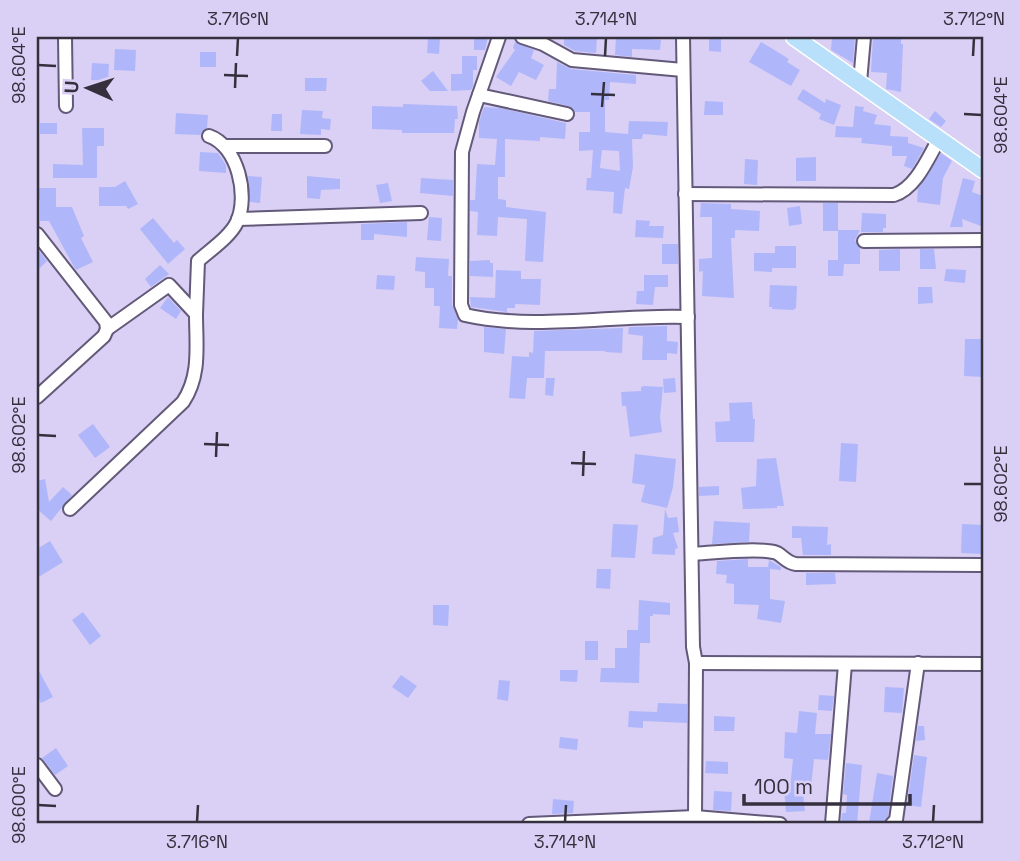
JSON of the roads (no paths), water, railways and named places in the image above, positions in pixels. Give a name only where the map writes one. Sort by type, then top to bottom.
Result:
[{"type":"main road","points":[[794,37],[983,170]]},
{"type":"street","points":[[65,37],[66,106]]},
{"type":"street","points":[[499,37],[479,95],[462,158],[461,305],[466,315],[558,321],[654,315],[688,317]]},
{"type":"street","points":[[522,37],[543,44],[572,60],[683,70]]},
{"type":"street","points":[[683,37],[693,647],[696,663],[695,817]]},
{"type":"street","points":[[860,82],[864,37]]},
{"type":"street","points":[[479,95],[567,114]]},
{"type":"street","points":[[209,136],[225,146],[325,146]]},
{"type":"street","points":[[685,194],[894,195],[903,192],[911,183],[939,139]]},
{"type":"street","points":[[70,509],[183,402],[189,393],[196,369],[198,261],[233,228],[238,219],[240,181],[225,146]]},
{"type":"street","points":[[238,219],[421,213]]},
{"type":"street","points":[[37,234],[106,322],[107,328],[104,336],[37,397]]},
{"type":"street","points":[[864,241],[983,240]]},
{"type":"street","points":[[107,328],[167,285],[173,287],[196,314]]},
{"type":"street","points":[[692,554],[759,551],[777,553],[788,563],[796,564],[983,565]]},
{"type":"street","points":[[696,663],[983,664]]},
{"type":"street","points":[[892,824],[896,820],[918,663]]},
{"type":"street","points":[[832,824],[845,664]]},
{"type":"street","points":[[37,765],[55,789]]},
{"type":"street","points":[[529,824],[695,817],[780,824]]}]
